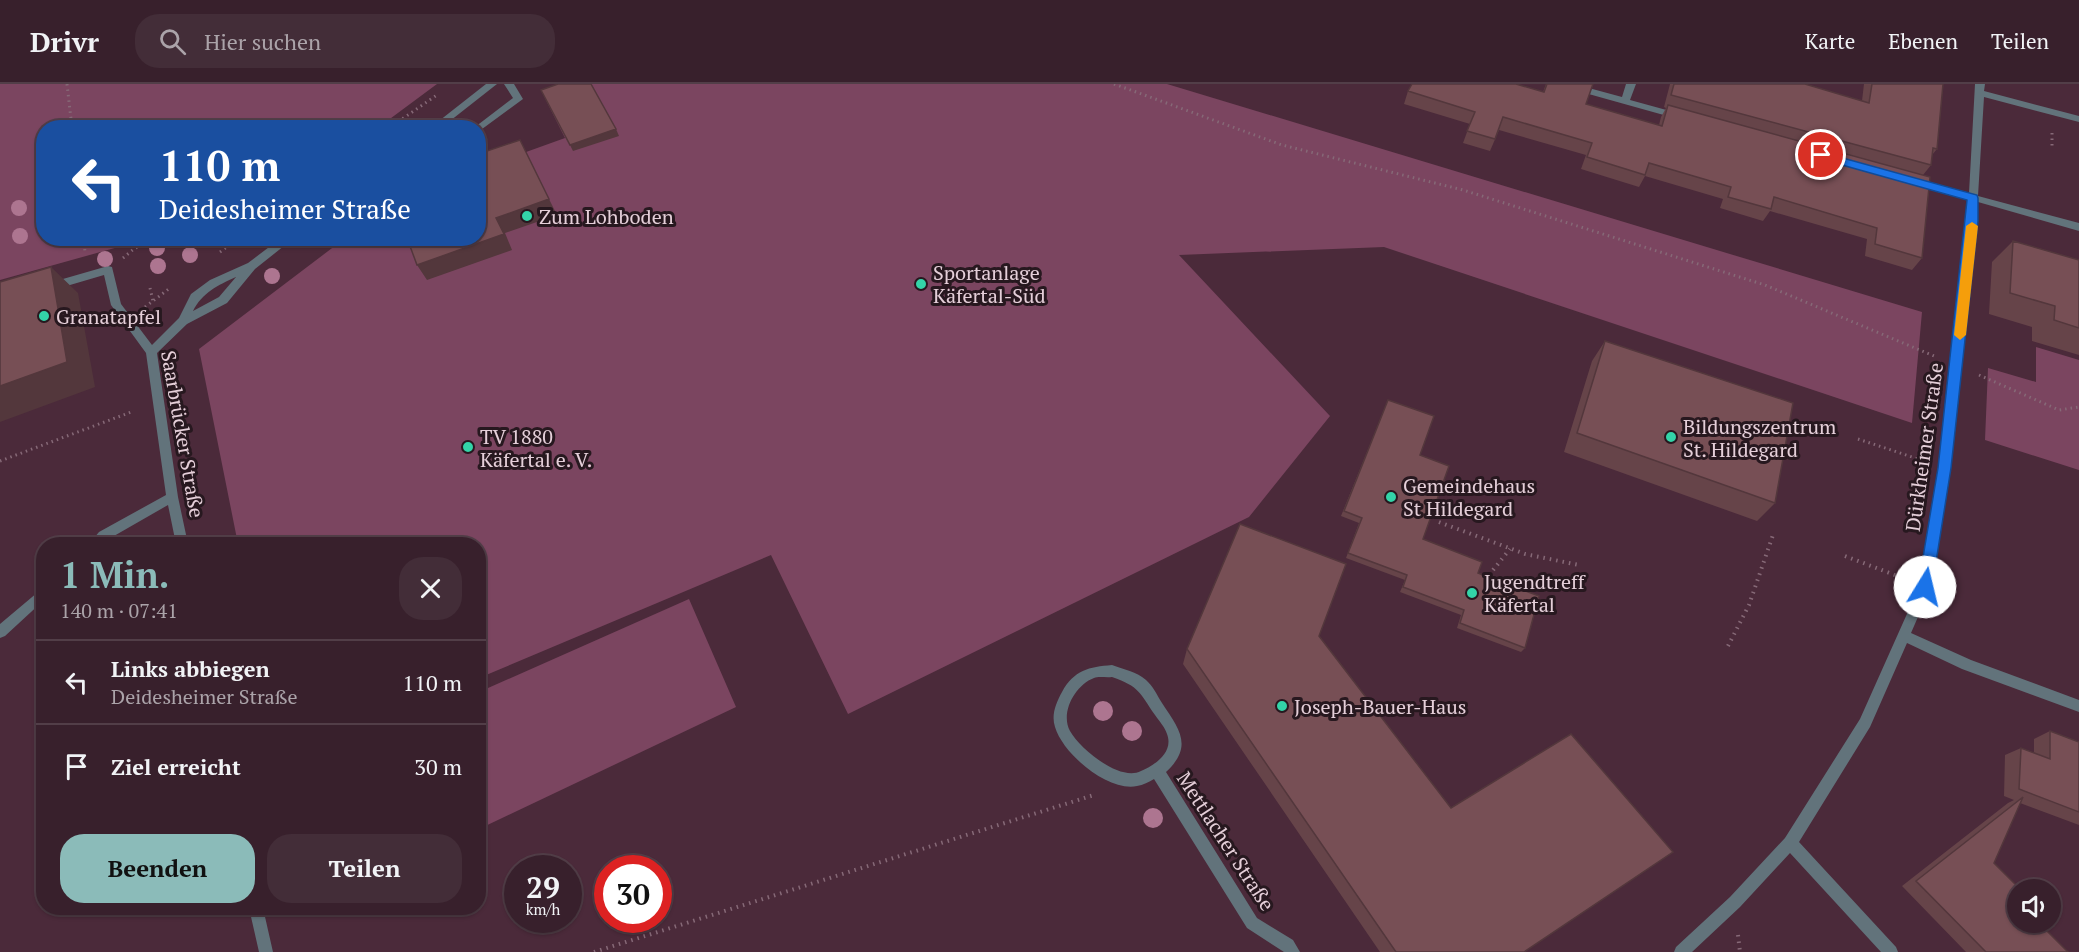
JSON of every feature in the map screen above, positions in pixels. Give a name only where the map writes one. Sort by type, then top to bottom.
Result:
[{"type":"street","points":[[445,120],[492,84]]},
{"type":"street","points":[[486,123],[518,99],[509,84]]},
{"type":"street","points":[[1563,84],[1693,120]]},
{"type":"street","points":[[1625,101],[1631,84]]},
{"type":"street","points":[[1980,88],[2079,118]]},
{"type":"street","name":"Dürkheimer Straße","points":[[1681,952],[1735,902],[1790,843],[1865,723],[1925,587],[1957,366],[1973,198],[1980,88]]},
{"type":"street","points":[[1906,179],[2079,227]]},
{"type":"street","points":[[151,352],[183,321],[223,300],[252,266],[278,246]]},
{"type":"street","points":[[183,321],[195,297],[214,283],[252,266]]},
{"type":"street","points":[[44,289],[108,270]]},
{"type":"street","name":"Saarbrücker Straße","points":[[108,270],[116,305],[151,352],[172,497],[181,537]]},
{"type":"street","points":[[103,537],[172,497]]},
{"type":"street","points":[[0,632],[36,599]]},
{"type":"street","points":[[1905,636],[1967,665],[2079,706]]},
{"type":"street","name":"Mettlacher Straße","points":[[1112,671],[1130,677],[1143,686],[1175,734],[1174,749],[1157,771],[1134,780],[1108,772],[1086,761],[1068,741],[1061,726],[1061,712],[1067,694],[1078,681],[1094,672],[1112,671]]},
{"type":"street","name":"Mettlacher Straße","points":[[1157,771],[1252,923],[1288,945],[1293,952]]},
{"type":"street","points":[[1790,843],[1891,952]]},
{"type":"street","points":[[258,915],[266,952]]},
{"type":"path","points":[[67,84],[71,120]]},
{"type":"path","points":[[1114,84],[1282,146],[1463,190],[1765,285],[2059,410],[2079,407]]},
{"type":"path","points":[[400,120],[443,90]]},
{"type":"path","points":[[108,270],[135,248],[141,246]]},
{"type":"path","points":[[150,288],[153,301]]},
{"type":"path","points":[[0,461],[158,402]]},
{"type":"path","points":[[1858,439],[1944,468]]},
{"type":"path","points":[[1439,522],[1555,563],[1579,565]]},
{"type":"path","points":[[1728,646],[1749,605],[1774,531]]},
{"type":"path","points":[[1489,575],[1510,549]]},
{"type":"path","points":[[1845,556],[1925,587]]},
{"type":"path","points":[[594,952],[1063,806],[1134,780]]},
{"type":"shaded area","points":[[0,84],[437,84],[388,120],[36,120],[36,246],[122,246],[0,280]]},
{"type":"shaded area","points":[[581,84],[1167,84],[1922,312],[1912,423],[1384,247],[1179,255],[1330,416],[1249,517],[848,714],[771,555],[486,675],[486,537],[237,537],[199,349],[335,246],[486,246],[486,166],[565,138],[544,96]]},
{"type":"shaded area","points":[[2036,347],[2079,360],[2079,470],[1985,440],[1988,368],[2036,382]]},
{"type":"shaded area","points":[[689,599],[736,707],[486,826],[486,689]]},
{"type":"building","points":[[558,84],[591,84],[616,129],[570,145],[541,90]]},
{"type":"building","points":[[1412,84],[1516,84],[1544,92],[1547,84],[1593,84],[1586,104],[1662,126],[1668,105],[1930,177],[1922,258],[1875,244],[1877,228],[1774,197],[1771,209],[1728,197],[1731,187],[1649,163],[1645,175],[1587,157],[1592,143],[1503,117],[1495,139],[1467,131],[1475,112],[1408,91]]},
{"type":"building","points":[[1674,84],[1805,84],[1869,103],[1872,84],[1943,84],[1937,149],[1933,148],[1931,165],[1671,95]]},
{"type":"building","points":[[520,140],[549,199],[496,218],[504,234],[486,240],[486,151]]},
{"type":"building","points":[[2013,241],[2079,260],[2079,328],[2054,320],[2055,306],[2010,293]]},
{"type":"building","points":[[410,246],[470,246],[417,265]]},
{"type":"building","points":[[51,267],[67,362],[0,386],[0,282]]},
{"type":"building","name":"Bildungszentrum St. Hildegard","points":[[1605,341],[1793,403],[1775,503],[1577,433]]},
{"type":"building","points":[[1388,400],[1434,416],[1420,455],[1449,466],[1423,539],[1482,562],[1478,573],[1539,596],[1525,648],[1460,623],[1464,610],[1403,587],[1407,575],[1348,553],[1362,518],[1344,511]]},
{"type":"building","name":"Joseph-Bauer-Haus","points":[[1240,524],[1346,564],[1319,636],[1451,808],[1571,734],[1673,852],[1524,952],[1396,952],[1187,649]]},
{"type":"building","points":[[2050,731],[2079,742],[2079,812],[2019,789],[2021,748],[2050,759]]},
{"type":"building","points":[[2023,797],[1994,863],[2010,879],[2007,879],[2007,933],[2049,933],[2068,952],[1986,952],[1916,881]]},
{"type":"slow traffic","points":[[1960,335],[1972,226]]},
{"type":"place","name":"Zum Lohboden","points":[[527,216]]},
{"type":"place","name":"Sportanlage Käfertal-Süd","points":[[921,284]]},
{"type":"place","name":"Granatapfel","points":[[44,316]]},
{"type":"place","name":"Bildungszentrum St. Hildegard","points":[[1671,437]]},
{"type":"place","name":"TV 1880 Käfertal e. V.","points":[[468,447]]},
{"type":"place","name":"Gemeindehaus St Hildegard","points":[[1391,497]]},
{"type":"place","name":"Jugendtreff Käfertal","points":[[1472,593]]},
{"type":"place","name":"Joseph-Bauer-Haus","points":[[1282,706]]},
{"type":"route","points":[[1821,155],[1973,198],[1957,366],[1925,587]]}]
